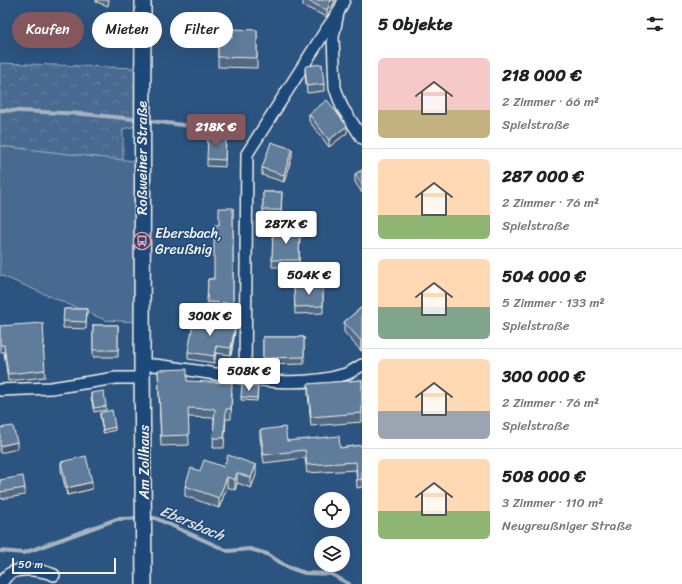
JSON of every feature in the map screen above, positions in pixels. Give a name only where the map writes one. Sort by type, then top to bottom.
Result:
[{"type":"main road","name":"Roßweiner Straße","points":[[143,0],[143,371]]},
{"type":"main road","name":"Am Zollhaus","points":[[143,371],[144,584]]},
{"type":"street","points":[[245,378],[247,154],[338,13],[344,0]]},
{"type":"street","points":[[338,13],[333,37],[335,88],[342,107],[362,138]]},
{"type":"street","points":[[0,390],[51,388],[116,378],[143,371],[179,368],[284,382],[326,378],[347,374],[362,365]]},
{"type":"street","points":[[0,584],[8,574],[20,571],[43,570],[54,575]]},
{"type":"green space","points":[[0,63],[136,68],[136,126],[123,129],[123,160],[0,146]]},
{"type":"green space","points":[[0,146],[135,161],[136,322],[105,320],[0,275]]},
{"type":"building","points":[[306,0],[331,0],[327,10]]},
{"type":"building","points":[[233,29],[257,30],[257,58],[218,57],[218,48],[233,48]]},
{"type":"building","points":[[322,64],[324,84],[307,86],[305,68],[307,66]]},
{"type":"building","points":[[327,100],[347,126],[329,140],[309,114]]},
{"type":"building","points":[[208,135],[226,136],[225,160],[207,159]]},
{"type":"building","points":[[271,142],[292,149],[284,175],[262,168]]},
{"type":"building","points":[[362,170],[362,185],[355,174]]},
{"type":"building","points":[[263,192],[282,192],[281,210],[263,210]]},
{"type":"building","points":[[219,208],[233,208],[233,303],[207,302],[208,279],[214,279],[214,225],[219,225]]},
{"type":"building","points":[[273,229],[300,230],[299,260],[272,260]]},
{"type":"building","points":[[294,285],[323,285],[323,306],[295,307]]},
{"type":"building","points":[[362,307],[362,341],[361,341],[344,322]]},
{"type":"building","points":[[64,309],[87,309],[86,322],[63,321]]},
{"type":"building","points":[[194,318],[235,325],[231,348],[216,346],[214,356],[188,352]]},
{"type":"building","points":[[43,323],[45,370],[8,374],[4,345],[0,345],[0,326]]},
{"type":"building","points":[[93,325],[118,325],[118,350],[93,350]]},
{"type":"building","points":[[263,337],[304,337],[304,357],[263,358]]},
{"type":"building","points":[[187,369],[187,381],[232,383],[231,409],[226,409],[224,438],[213,438],[215,409],[188,408],[189,435],[161,436],[158,370]]},
{"type":"building","points":[[362,380],[362,413],[311,417],[308,384]]},
{"type":"building","points":[[242,385],[258,387],[257,398],[241,397]]},
{"type":"building","points":[[104,391],[106,406],[94,408],[91,393]]},
{"type":"building","points":[[112,410],[115,427],[103,430],[100,413]]},
{"type":"building","points":[[13,426],[17,442],[0,446],[0,428]]},
{"type":"building","points":[[285,427],[287,441],[339,436],[340,448],[362,445],[362,479],[357,480],[356,462],[307,465],[305,450],[264,455],[260,430]]},
{"type":"building","points":[[228,455],[256,465],[251,478],[237,473],[235,480],[227,477],[219,498],[185,486],[191,468],[200,471],[204,460],[224,467]]},
{"type":"building","points":[[86,456],[92,482],[67,488],[61,462]]},
{"type":"building","points":[[23,476],[25,488],[0,492],[0,480]]},
{"type":"waterway","points":[[0,110],[84,114],[134,119]]},
{"type":"waterway","points":[[151,121],[206,128]]},
{"type":"waterway","name":"Ebersbach","points":[[0,551],[24,553],[117,519],[155,518],[228,551],[250,549],[267,554],[287,567],[305,573],[331,574],[349,584]]},
{"type":"place","name":"Ebersbach, Greußnig","points":[[142,241]]}]
